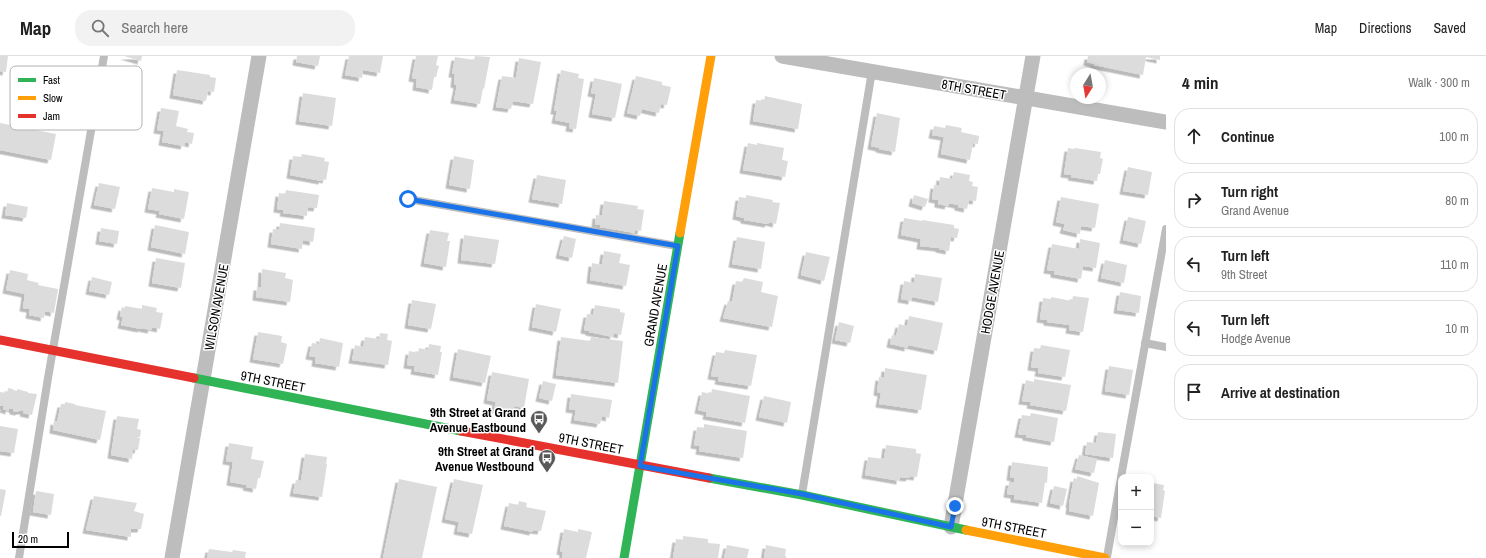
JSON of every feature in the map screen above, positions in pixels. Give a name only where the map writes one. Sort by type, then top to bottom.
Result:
[{"type":"street","name":"WILSON AVENUE","points":[[172,558],[259,56]]},
{"type":"street","name":"GRAND AVENUE","points":[[624,558],[711,56]]},
{"type":"street","name":"8TH STREET","points":[[782,56],[1166,122]]},
{"type":"street","name":"HODGE AVENUE","points":[[951,527],[1033,56]]},
{"type":"street","name":"9TH STREET","points":[[0,340],[640,466],[802,494],[951,527],[1106,558]]},
{"type":"lane","points":[[102,66],[104,56]]},
{"type":"lane","points":[[802,494],[872,71]]},
{"type":"lane","points":[[18,558],[91,130]]},
{"type":"lane","points":[[408,199],[678,246]]},
{"type":"lane","points":[[1122,474],[1166,229]]},
{"type":"lane","points":[[1145,343],[1166,347]]},
{"type":"lane","points":[[1106,558],[1118,494]]},
{"type":"building","points":[[0,56],[8,56],[6,72],[0,71]]},
{"type":"building","points":[[124,56],[142,56],[141,61]]},
{"type":"building","points":[[297,56],[320,56],[318,66],[296,62]]},
{"type":"building","points":[[349,56],[383,56],[380,73],[363,70],[362,78],[345,75]]},
{"type":"building","points":[[416,56],[438,56],[436,65],[439,66],[436,77],[434,77],[432,90],[416,87],[417,79],[412,78]]},
{"type":"building","points":[[475,56],[490,57],[480,104],[454,100],[457,85],[454,84],[455,74],[452,74],[455,57],[474,60]]},
{"type":"building","points":[[1088,56],[1160,56],[1160,60],[1146,57],[1143,75],[1094,65],[1087,62]]},
{"type":"building","points":[[519,58],[541,62],[533,104],[513,101],[511,109],[496,107],[502,76],[516,78]]},
{"type":"building","points":[[177,70],[210,75],[210,77],[216,78],[214,92],[208,91],[206,101],[173,95]]},
{"type":"building","points":[[561,70],[579,74],[578,78],[584,79],[576,129],[569,128],[570,123],[555,120],[557,111],[554,111]]},
{"type":"building","points":[[636,76],[662,82],[662,85],[671,87],[667,105],[661,104],[659,113],[642,109],[640,116],[627,113]]},
{"type":"building","points":[[594,78],[622,84],[615,118],[592,114],[596,94],[591,93]]},
{"type":"building","points":[[303,93],[336,98],[332,126],[299,121]]},
{"type":"building","points":[[765,96],[802,104],[798,129],[753,121],[756,100],[764,101]]},
{"type":"building","points":[[161,108],[179,111],[176,126],[188,129],[187,132],[194,133],[192,144],[185,142],[184,146],[162,142],[164,131],[157,130]]},
{"type":"building","points":[[877,113],[900,118],[895,152],[871,146]]},
{"type":"building","points":[[0,123],[10,125],[10,130],[36,130],[56,134],[51,160],[0,150]]},
{"type":"building","points":[[946,125],[962,128],[961,132],[979,136],[978,144],[973,143],[970,160],[941,154],[944,137],[932,135],[934,126],[945,128]]},
{"type":"building","points":[[748,143],[757,145],[757,143],[784,148],[782,160],[788,161],[785,177],[743,170]]},
{"type":"building","points":[[1068,148],[1101,152],[1100,158],[1103,159],[1097,181],[1071,177],[1072,175],[1064,174]]},
{"type":"building","points":[[302,154],[325,158],[324,161],[329,162],[326,180],[322,179],[322,181],[290,175],[293,156],[301,157]]},
{"type":"building","points":[[454,156],[474,160],[470,189],[449,185]]},
{"type":"building","points":[[1128,167],[1152,172],[1148,195],[1123,191]]},
{"type":"building","points":[[954,172],[970,175],[969,181],[973,182],[972,186],[978,187],[976,201],[969,200],[967,209],[949,203],[948,206],[938,204],[938,200],[932,199],[934,185],[939,186],[940,177],[952,179]]},
{"type":"building","points":[[537,175],[566,180],[562,204],[532,199]]},
{"type":"building","points":[[99,183],[120,187],[115,209],[94,205]]},
{"type":"building","points":[[152,188],[174,192],[174,189],[189,192],[184,219],[159,214],[160,211],[148,209]]},
{"type":"building","points":[[286,190],[319,195],[317,208],[308,207],[307,216],[283,213],[284,210],[277,209],[279,193],[285,194]]},
{"type":"building","points":[[746,195],[773,200],[772,202],[780,203],[776,224],[744,220],[744,218],[736,216],[739,197],[746,198]]},
{"type":"building","points":[[914,195],[928,199],[925,207],[912,203]]},
{"type":"building","points":[[1061,197],[1099,204],[1095,228],[1081,226],[1080,234],[1063,230],[1065,224],[1056,222]]},
{"type":"building","points":[[604,201],[638,206],[637,209],[644,210],[641,231],[635,230],[635,233],[600,227],[600,225],[595,224],[596,215],[602,216]]},
{"type":"building","points":[[7,203],[28,207],[26,218],[5,215]]},
{"type":"building","points":[[1128,217],[1146,221],[1141,244],[1123,240]]},
{"type":"building","points":[[904,218],[954,225],[954,228],[959,229],[957,238],[951,237],[949,251],[939,248],[920,246],[921,239],[901,235]]},
{"type":"building","points":[[280,223],[315,228],[313,242],[303,240],[302,249],[271,244],[273,229],[279,230]]},
{"type":"building","points":[[155,225],[189,232],[185,254],[151,247]]},
{"type":"building","points":[[101,228],[119,231],[117,244],[99,241]]},
{"type":"building","points":[[430,230],[449,233],[447,241],[450,241],[446,267],[424,263]]},
{"type":"building","points":[[464,235],[499,240],[495,264],[461,260]]},
{"type":"building","points":[[564,236],[576,239],[572,258],[559,255]]},
{"type":"building","points":[[737,237],[765,242],[761,269],[732,264]]},
{"type":"building","points":[[1080,239],[1100,243],[1096,268],[1083,266],[1081,279],[1054,274],[1054,271],[1047,270],[1052,244],[1079,249]]},
{"type":"building","points":[[604,251],[621,254],[619,263],[630,265],[626,286],[590,280],[592,263],[602,265]]},
{"type":"building","points":[[806,252],[830,257],[824,281],[801,275]]},
{"type":"building","points":[[156,258],[185,263],[181,288],[152,283]]},
{"type":"building","points":[[1105,260],[1127,265],[1124,283],[1101,278]]},
{"type":"building","points":[[262,269],[286,273],[285,278],[293,280],[290,302],[256,297],[257,287],[261,287]]},
{"type":"building","points":[[10,270],[28,274],[27,280],[39,283],[38,285],[58,289],[54,313],[45,311],[44,318],[29,315],[30,309],[23,308],[25,294],[6,290]]},
{"type":"building","points":[[915,274],[942,278],[938,302],[912,297],[912,301],[901,299],[904,281],[914,283]]},
{"type":"building","points":[[92,277],[112,282],[109,295],[89,291]]},
{"type":"building","points":[[744,278],[763,282],[761,292],[778,296],[772,327],[723,318],[728,301],[732,302],[736,281],[742,282]]},
{"type":"building","points":[[1120,292],[1141,296],[1139,313],[1117,310]]},
{"type":"building","points":[[1073,296],[1089,298],[1083,332],[1069,330],[1070,325],[1047,322],[1047,320],[1040,319],[1043,298],[1051,299],[1051,297],[1072,301]]},
{"type":"building","points":[[412,300],[436,304],[431,329],[408,325]]},
{"type":"building","points":[[536,304],[561,309],[556,332],[532,327]]},
{"type":"building","points":[[142,305],[157,308],[156,312],[163,313],[160,329],[152,327],[151,330],[141,329],[121,325],[123,317],[120,316],[122,307],[125,308],[125,306],[142,309]]},
{"type":"building","points":[[595,305],[620,309],[620,312],[625,313],[621,335],[614,333],[613,337],[584,330],[587,314],[593,315]]},
{"type":"building","points":[[909,316],[943,323],[937,351],[908,345],[908,348],[890,344],[892,335],[896,336],[899,324],[907,326]]},
{"type":"building","points":[[839,322],[854,326],[850,343],[835,340]]},
{"type":"building","points":[[258,332],[282,336],[281,342],[287,344],[283,364],[253,359]]},
{"type":"building","points":[[380,333],[388,334],[387,340],[392,341],[388,365],[352,360],[355,345],[363,347],[365,337],[379,339]]},
{"type":"building","points":[[561,337],[590,341],[591,337],[623,341],[618,383],[556,375]]},
{"type":"building","points":[[320,338],[343,343],[339,367],[315,363],[316,357],[309,356],[312,343],[319,344]]},
{"type":"building","points":[[429,344],[441,346],[440,352],[442,352],[438,375],[414,371],[415,366],[407,365],[409,351],[418,353],[419,348],[428,350]]},
{"type":"building","points":[[1041,345],[1070,350],[1065,377],[1038,373],[1039,368],[1031,367],[1034,348],[1040,349]]},
{"type":"building","points":[[458,349],[491,356],[485,383],[453,377]]},
{"type":"building","points":[[725,350],[757,355],[751,386],[718,381],[719,377],[711,376],[716,352],[724,353]]},
{"type":"building","points":[[1109,366],[1133,370],[1129,395],[1105,391]]},
{"type":"building","points":[[885,368],[927,375],[921,410],[879,404],[881,393],[877,392],[879,377],[884,378]]},
{"type":"building","points":[[492,372],[529,379],[524,408],[514,406],[512,413],[494,409],[496,402],[487,400]]},
{"type":"building","points":[[1034,379],[1071,385],[1066,411],[1030,405],[1031,402],[1022,401],[1026,380],[1034,382]]},
{"type":"building","points":[[543,381],[556,384],[552,401],[539,398]]},
{"type":"building","points":[[8,388],[37,394],[32,415],[23,413],[24,411],[13,411],[13,409],[9,408],[9,411],[3,409],[4,406],[0,406],[0,392],[7,393]]},
{"type":"building","points":[[712,389],[750,396],[745,423],[706,416],[707,412],[698,410],[702,392],[711,394]]},
{"type":"building","points":[[571,394],[612,400],[609,418],[602,416],[600,424],[574,420],[576,410],[569,409]]},
{"type":"building","points":[[764,396],[791,402],[787,423],[759,417]]},
{"type":"building","points":[[65,402],[106,411],[100,440],[53,430],[54,421],[57,422],[61,404],[65,404]]},
{"type":"building","points":[[1031,413],[1058,418],[1054,442],[1018,434],[1022,415],[1030,416]]},
{"type":"building","points":[[117,416],[139,419],[137,429],[141,430],[140,437],[135,437],[140,438],[138,450],[133,450],[132,459],[111,455]]},
{"type":"building","points":[[704,424],[747,431],[743,458],[699,451],[700,446],[694,445],[697,427],[704,428]]},
{"type":"building","points":[[0,426],[18,429],[14,453],[0,451]]},
{"type":"building","points":[[1098,432],[1116,434],[1113,458],[1085,454],[1087,442],[1096,443]]},
{"type":"building","points":[[229,443],[253,447],[251,459],[264,461],[256,489],[246,487],[247,485],[230,482],[233,462],[226,461]]},
{"type":"building","points":[[886,445],[916,449],[916,453],[921,454],[917,477],[900,477],[900,481],[865,475],[868,457],[884,459]]},
{"type":"building","points":[[305,454],[327,457],[322,497],[293,493],[296,480],[301,481]]},
{"type":"building","points":[[1079,455],[1097,459],[1094,473],[1075,469]]},
{"type":"building","points":[[1012,462],[1048,467],[1047,483],[1045,482],[1042,503],[1014,499],[1014,495],[1007,494],[1009,482],[1014,482],[1014,478],[1010,477]]},
{"type":"building","points":[[1077,476],[1099,483],[1093,516],[1069,511],[1074,478],[1077,479]]},
{"type":"building","points":[[399,479],[437,487],[422,558],[383,558]]},
{"type":"building","points":[[454,479],[483,485],[472,534],[457,531],[459,522],[445,519]]},
{"type":"building","points":[[1154,483],[1164,485],[1163,490],[1165,491],[1161,518],[1154,517]]},
{"type":"building","points":[[1054,486],[1067,489],[1063,506],[1050,503]]},
{"type":"building","points":[[0,489],[6,490],[1,516],[0,516]]},
{"type":"building","points":[[36,491],[54,494],[51,515],[33,512]]},
{"type":"building","points":[[94,496],[137,503],[134,511],[144,514],[141,529],[131,529],[131,537],[86,530]]},
{"type":"building","points":[[519,501],[527,503],[526,507],[546,511],[541,531],[533,530],[533,532],[504,526],[509,503],[518,505]]},
{"type":"building","points":[[564,529],[578,532],[578,529],[592,532],[586,558],[562,558],[563,552],[560,551]]},
{"type":"building","points":[[683,536],[708,539],[708,543],[720,544],[718,558],[673,558],[676,539],[683,540]]},
{"type":"building","points":[[727,545],[749,549],[747,558],[724,558]]},
{"type":"building","points":[[766,545],[786,549],[786,558],[764,558]]},
{"type":"building","points":[[209,549],[246,552],[245,558],[207,558]]},
{"type":"traffic: fast","points":[[624,558],[680,233]]},
{"type":"traffic: fast","points":[[194,378],[461,431]]},
{"type":"traffic: fast","points":[[709,478],[802,495],[966,530]]},
{"type":"traffic: slow","points":[[680,233],[711,56]]},
{"type":"traffic: slow","points":[[966,530],[1105,558]]},
{"type":"traffic: jam","points":[[0,340],[194,378]]},
{"type":"traffic: jam","points":[[461,431],[709,478]]},
{"type":"place","name":"9th Street at Grand Avenue Eastbound","points":[[539,434]]},
{"type":"place","name":"9th Street at Grand Avenue Westbound","points":[[547,473]]},
{"type":"route","points":[[408,199],[678,246],[640,466],[802,494],[951,527],[955,506]]}]
